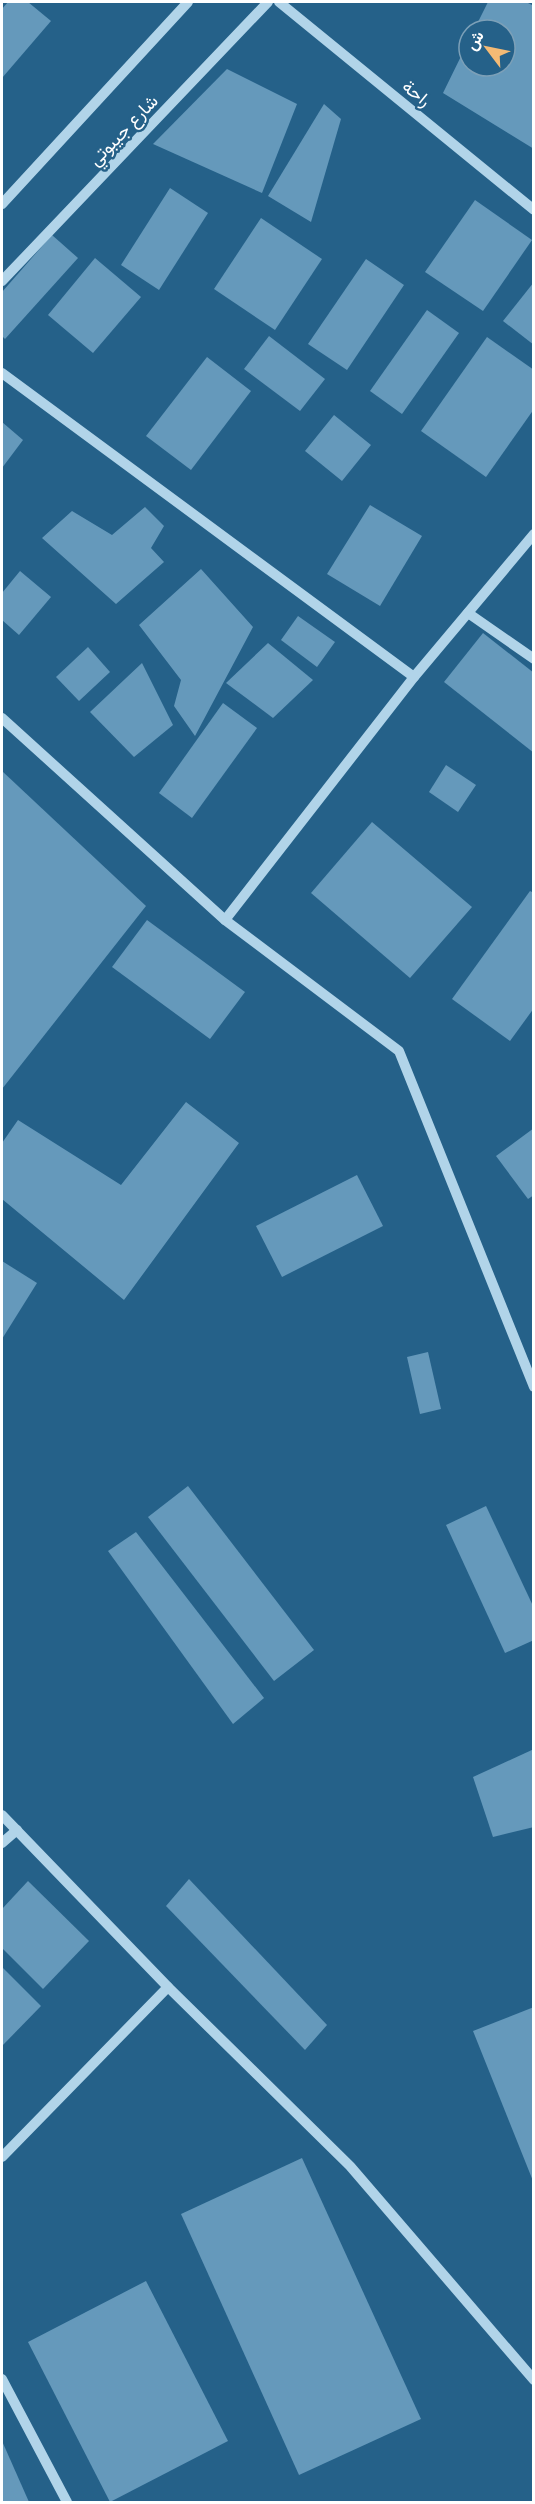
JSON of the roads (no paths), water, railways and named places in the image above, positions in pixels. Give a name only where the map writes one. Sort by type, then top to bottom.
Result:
[{"type":"street","points":[[2,204],[188,2]]},
{"type":"street","name":"شارع جيبوتي","points":[[2,281],[268,2]]},
{"type":"street","name":"راحة","points":[[279,2],[534,210]]},
{"type":"street","points":[[2,373],[414,677]]},
{"type":"street","points":[[225,920],[414,677],[534,534]]},
{"type":"street","points":[[468,613],[534,659]]},
{"type":"street","points":[[2,718],[225,920],[399,1051],[534,1387]]},
{"type":"street","points":[[2,1815],[168,1987],[350,2166],[534,2380]]},
{"type":"street","points":[[2,1843],[16,1830]]},
{"type":"street","points":[[2,2157],[168,1987]]},
{"type":"street","points":[[2,2379],[67,2502]]}]
